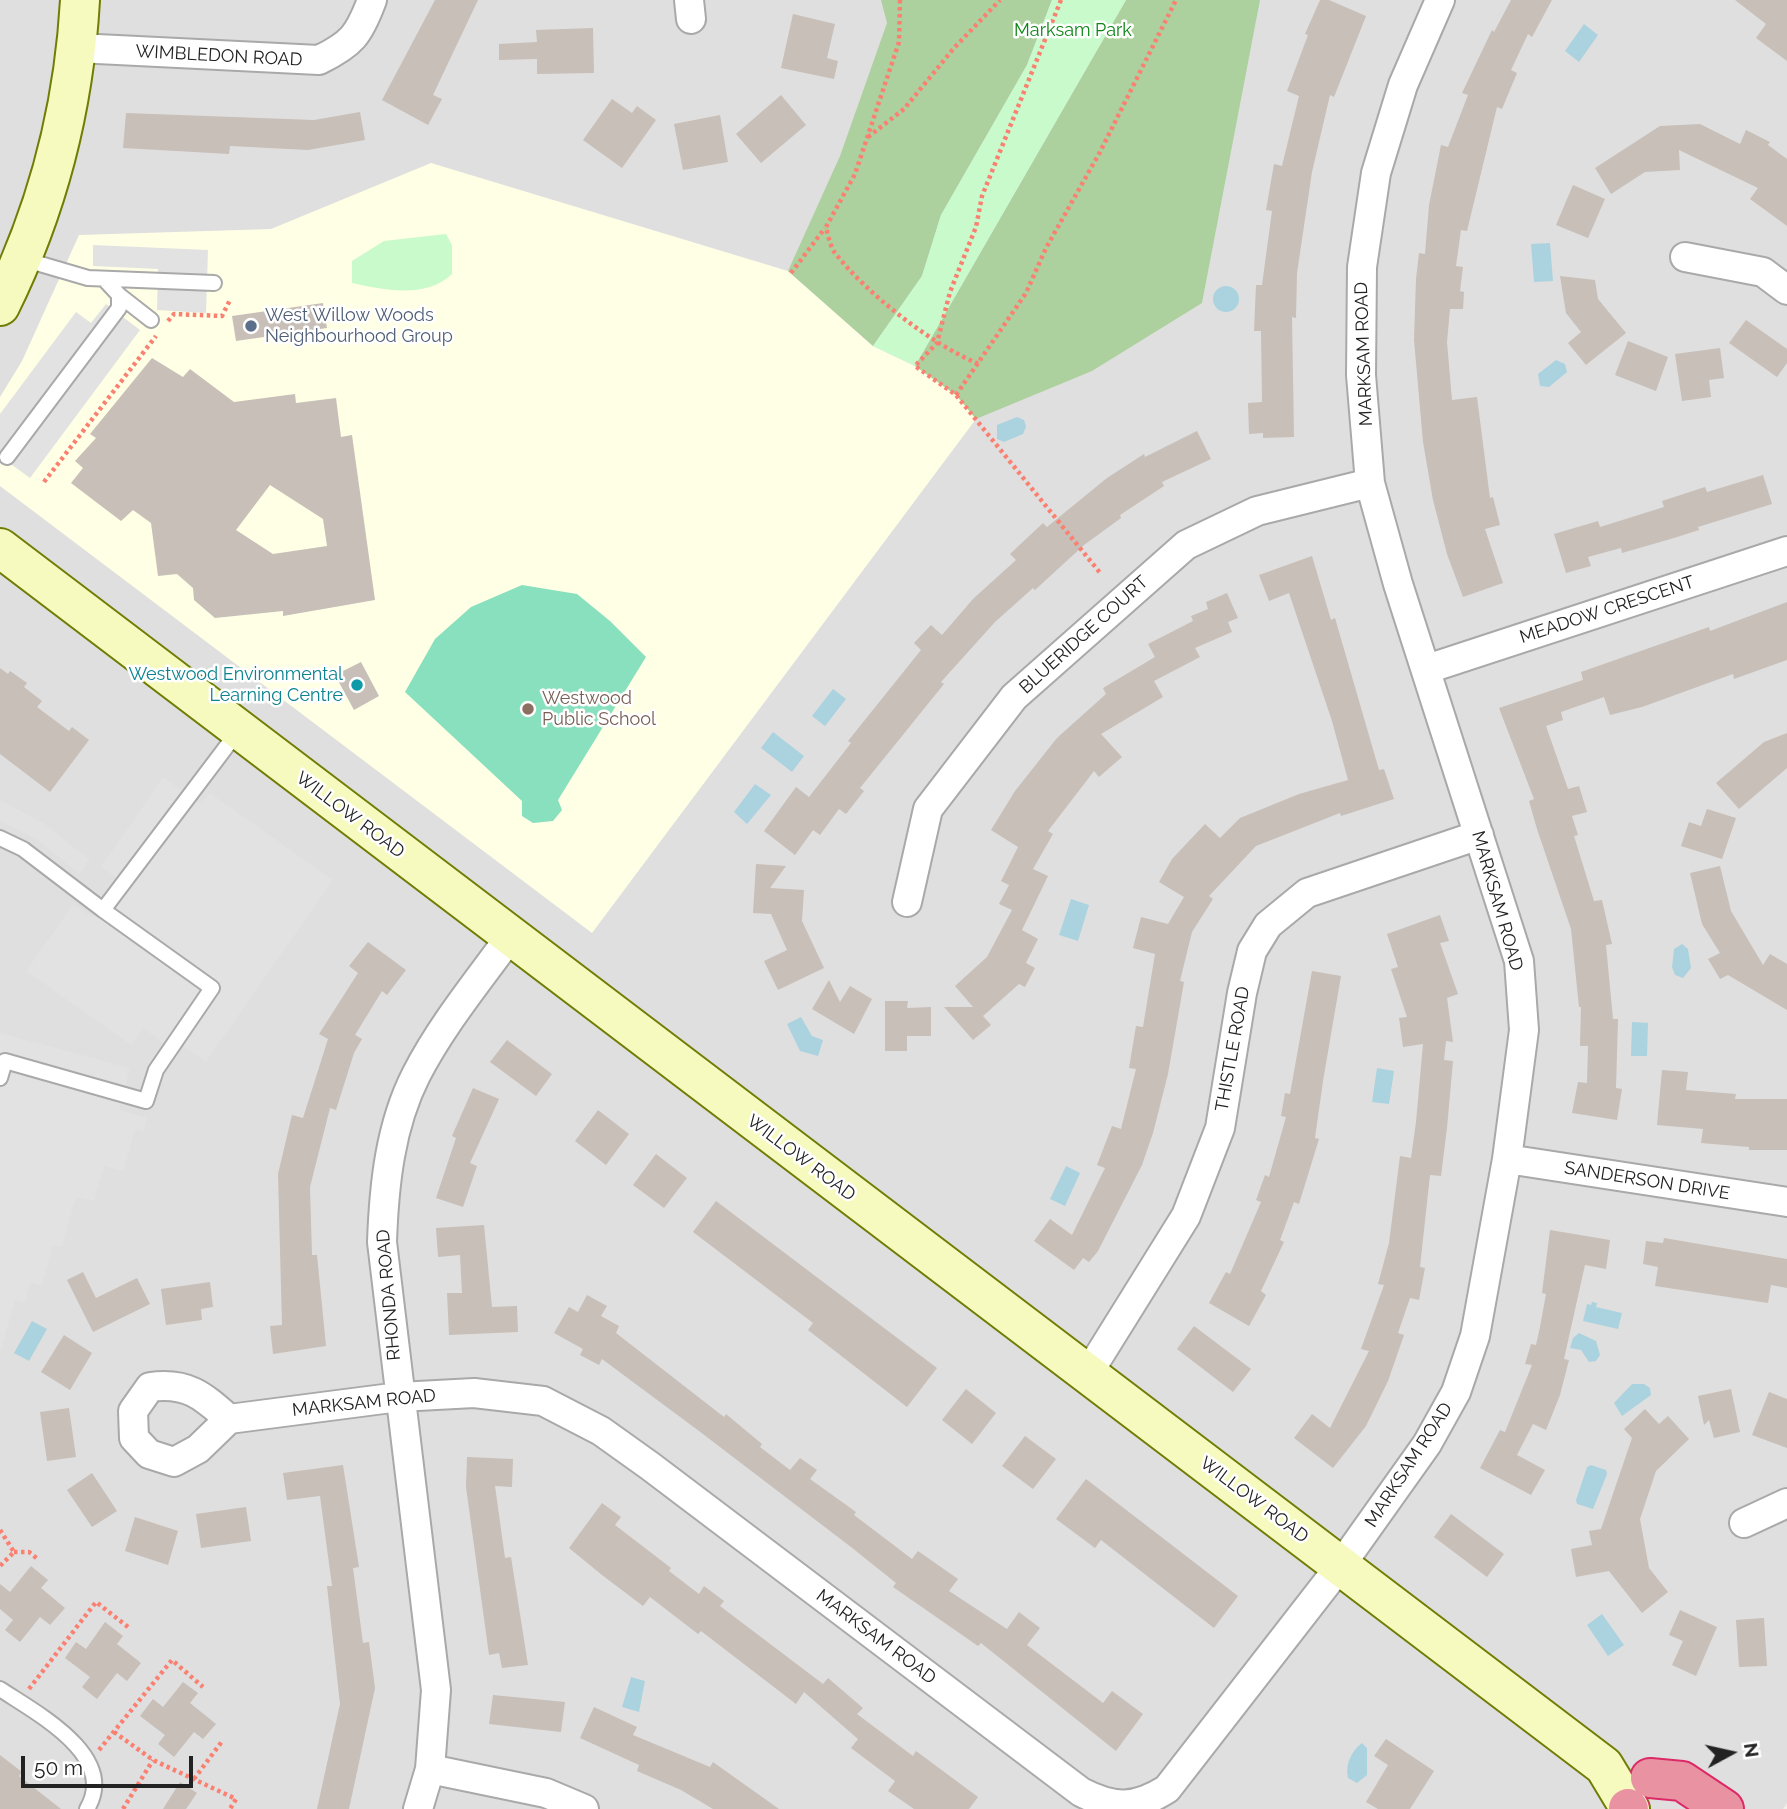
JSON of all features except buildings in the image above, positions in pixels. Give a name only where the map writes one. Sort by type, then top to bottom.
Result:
[{"type":"highway","points":[[1634,1801],[1682,1781],[1724,1809]]},
{"type":"main road","points":[[0,306],[40,218],[64,129],[77,48],[80,0]]},
{"type":"main road","name":"WILLOW ROAD","points":[[0,548],[1604,1766],[1634,1801],[1692,1809]]},
{"type":"street","name":"WIMBLEDON ROAD","points":[[77,48],[319,60],[347,47],[365,19],[372,0]]},
{"type":"street","name":"MARKSAM ROAD","points":[[229,1419],[399,1398],[474,1393],[543,1401],[601,1431],[1081,1792],[1104,1806],[1134,1806],[1167,1789],[1341,1566],[1427,1444],[1456,1392],[1475,1336],[1507,1159],[1524,1030],[1518,961],[1398,584],[1370,483],[1361,375],[1364,253],[1380,160],[1403,85],[1440,0]]},
{"type":"street","points":[[1685,257],[1762,272],[1787,290]]},
{"type":"street","name":"BLUERIDGE COURT","points":[[907,902],[928,809],[1014,697],[1186,545],[1257,510],[1370,483]]},
{"type":"street","name":"MEADOW CRESCENT","points":[[1427,669],[1787,551]]},
{"type":"street","name":"THISTLE ROAD","points":[[1087,1375],[1186,1216],[1220,1128],[1242,993],[1252,951],[1268,925],[1307,892],[1479,835]]},
{"type":"street","name":"RHONDA ROAD","points":[[418,1809],[430,1769],[436,1690],[382,1241],[384,1185],[396,1129],[416,1075],[510,937]]},
{"type":"street","name":"SANDERSON DRIVE","points":[[1507,1159],[1787,1202]]},
{"type":"street","points":[[1744,1522],[1787,1503]]},
{"type":"street","points":[[430,1769],[547,1793],[584,1809]]},
{"type":"lane","points":[[23,259],[55,270],[105,280],[214,283]]},
{"type":"lane","points":[[105,280],[150,320]]},
{"type":"lane","points":[[7,457],[119,308],[119,295]]},
{"type":"lane","points":[[103,910],[239,730]]},
{"type":"lane","points":[[0,838],[23,849],[212,989],[156,1070],[146,1101],[5,1061],[0,1078]]},
{"type":"lane","points":[[0,1689],[70,1737],[88,1763],[95,1796],[87,1809]]},
{"type":"path","points":[[791,273],[826,227],[855,174],[900,42],[900,0]]},
{"type":"path","points":[[867,138],[904,109],[954,48],[1000,0]]},
{"type":"path","points":[[1062,0],[982,196],[976,227],[950,292],[937,343],[915,366],[956,395],[1101,574]]},
{"type":"path","points":[[956,395],[1026,293],[1046,248],[1100,152],[1176,0]]},
{"type":"path","points":[[826,227],[833,251],[882,299],[947,351],[979,364]]},
{"type":"path","points":[[44,482],[174,314],[222,316],[230,300]]},
{"type":"path","points":[[0,1530],[14,1552]]},
{"type":"path","points":[[0,1566],[14,1552],[29,1552],[39,1560]]},
{"type":"path","points":[[19,1702],[96,1602],[128,1627]]},
{"type":"path","points":[[88,1763],[172,1660],[203,1687]]},
{"type":"path","points":[[114,1732],[153,1760],[236,1799],[230,1809]]},
{"type":"path","points":[[194,1779],[223,1740]]},
{"type":"path","points":[[123,1809],[153,1760]]},
{"type":"shaded area","points":[[0,0],[1787,0],[1787,1803],[1783,1809],[0,1809]]},
{"type":"shaded area","name":"Westwood Public School","points":[[431,163],[788,271],[873,346],[915,366],[956,395],[976,419],[592,933],[0,486],[0,397],[22,361],[79,235],[271,229]]},
{"type":"shaded area","points":[[93,245],[208,250],[206,313],[157,310],[158,269],[93,266]]},
{"type":"shaded area","points":[[106,304],[140,330],[30,478],[0,456],[0,414],[76,312],[91,323]]},
{"type":"shaded area","points":[[163,777],[201,804],[210,793],[333,880],[206,1062],[171,1037],[165,1044],[143,1028],[131,1045],[26,971],[73,904],[92,917],[118,879],[101,867]]},
{"type":"shaded area","points":[[0,800],[45,824],[90,860],[79,874],[36,839],[0,821]]},
{"type":"shaded area","points":[[0,1033],[130,1068],[119,1110],[147,1118],[144,1131],[135,1129],[124,1171],[104,1166],[94,1201],[76,1197],[62,1247],[53,1245],[42,1285],[30,1282],[25,1302],[15,1300],[0,1353]]},
{"type":"green space","points":[[881,0],[1052,0],[1027,65],[941,215],[922,276],[873,346],[788,271],[840,156],[887,23]]},
{"type":"green space","name":"Marksam Park","points":[[1052,0],[1126,0],[915,366],[873,346],[922,276],[941,215],[1027,65]]},
{"type":"green space","points":[[1126,0],[1260,0],[1202,303],[1092,371],[976,419],[956,395],[915,366]]},
{"type":"green space","points":[[446,234],[452,245],[452,274],[442,282],[417,290],[391,290],[352,283],[352,261],[384,241]]},
{"type":"green space","points":[[522,585],[577,594],[610,621],[646,657],[558,800],[562,810],[553,821],[533,823],[522,816],[522,801],[405,692],[435,639],[471,607]]},
{"type":"water","points":[[1584,24],[1598,35],[1579,62],[1565,51]]},
{"type":"water","points":[[1550,243],[1553,281],[1534,282],[1531,244]]},
{"type":"water","points":[[1226,286],[1235,290],[1239,299],[1235,308],[1226,312],[1217,308],[1213,299],[1217,290]]},
{"type":"water","points":[[1556,360],[1565,364],[1567,372],[1549,387],[1540,386],[1538,374]]},
{"type":"water","points":[[1017,417],[1024,420],[1026,427],[1023,434],[1004,442],[997,439],[997,425]]},
{"type":"water","points":[[833,689],[846,699],[825,726],[812,716]]},
{"type":"water","points":[[773,732],[804,756],[792,772],[761,748]]},
{"type":"water","points":[[755,784],[771,795],[747,824],[734,812]]},
{"type":"water","points":[[1071,899],[1089,905],[1078,941],[1059,935]]},
{"type":"water","points":[[1682,944],[1688,949],[1691,968],[1683,978],[1675,975],[1672,967],[1674,949]]},
{"type":"water","points":[[801,1017],[812,1036],[823,1040],[818,1056],[800,1051],[787,1024]]},
{"type":"water","points":[[1632,1022],[1648,1023],[1647,1056],[1631,1056]]},
{"type":"water","points":[[1377,1068],[1394,1071],[1389,1104],[1372,1102]]},
{"type":"water","points":[[1066,1166],[1080,1173],[1065,1206],[1050,1199]]},
{"type":"water","points":[[1592,1302],[1597,1303],[1596,1307],[1622,1313],[1618,1329],[1583,1321],[1587,1304],[1591,1305]]},
{"type":"water","points":[[32,1321],[47,1329],[29,1361],[14,1353]]},
{"type":"water","points":[[1579,1333],[1596,1341],[1600,1355],[1596,1361],[1589,1362],[1581,1350],[1570,1348],[1573,1338]]},
{"type":"water","points":[[1632,1384],[1644,1384],[1650,1388],[1651,1395],[1622,1416],[1614,1403]]},
{"type":"water","points":[[1591,1465],[1606,1470],[1607,1474],[1593,1509],[1577,1504],[1576,1500],[1587,1467]]},
{"type":"water","points":[[1602,1614],[1624,1645],[1608,1656],[1587,1625]]},
{"type":"water","points":[[631,1677],[645,1681],[639,1712],[622,1707]]},
{"type":"water","points":[[1362,1743],[1367,1748],[1367,1775],[1357,1783],[1348,1778],[1347,1768],[1352,1754]]},
{"type":"place","name":"West Willow Woods Neighbourhood Group","points":[[251,326]]},
{"type":"place","name":"Westwood Environmental Learning Centre","points":[[357,685]]},
{"type":"place","name":"Westwood Public School","points":[[528,709]]}]
